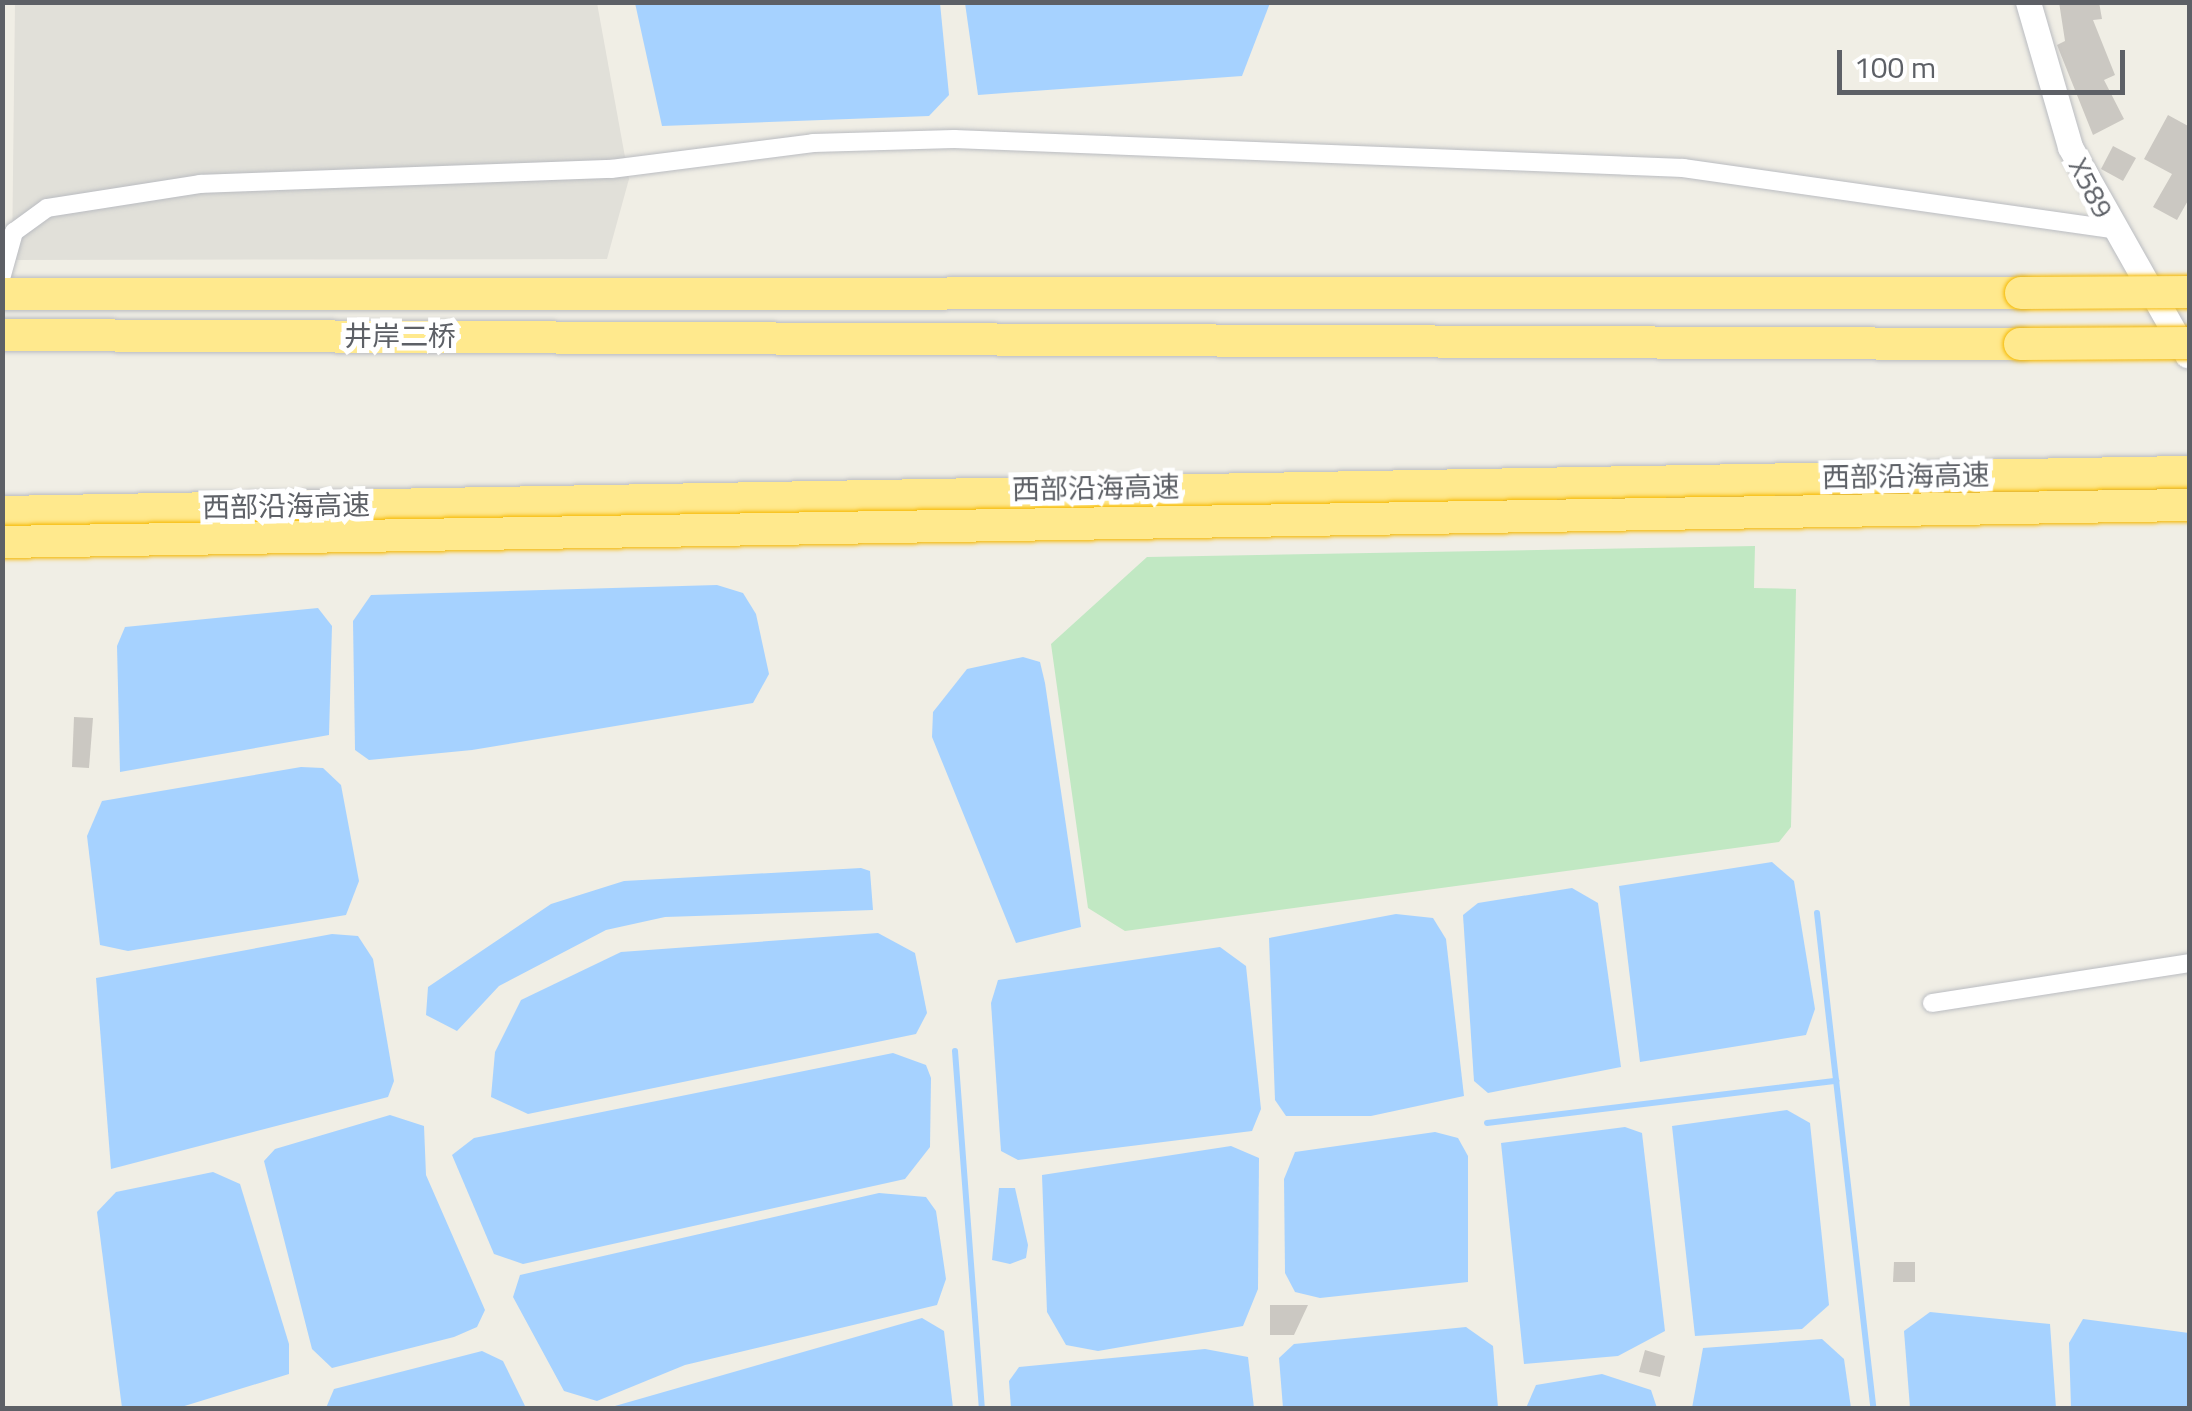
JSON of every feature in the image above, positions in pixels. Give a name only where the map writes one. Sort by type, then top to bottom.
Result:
[{"type":"highway","name":"井岸二桥","points":[[2,294],[2190,292]]},
{"type":"highway","name":"井岸二桥","points":[[2,335],[2190,343]]},
{"type":"highway","name":"西部沿海高速","points":[[2,512],[2190,472]]},
{"type":"highway","name":"西部沿海高速","points":[[2,542],[2190,504]]},
{"type":"street","name":"X589","points":[[2028,2],[2057,112],[2112,229],[2190,359]]},
{"type":"street","points":[[2,276],[14,232],[47,208],[200,184],[611,169],[814,143],[954,139],[1683,168],[2112,229]]},
{"type":"street","points":[[1932,1003],[2190,963]]},
{"type":"shaded area","points":[[15,3],[597,3],[629,179],[607,259],[12,260]]},
{"type":"green space","points":[[1755,546],[1754,588],[1796,589],[1791,827],[1779,842],[1125,931],[1088,908],[1051,644],[1147,557]]},
{"type":"water","points":[[965,2],[1270,3],[1242,76],[978,95]]},
{"type":"water","points":[[635,3],[940,3],[949,95],[929,116],[662,126]]},
{"type":"water","points":[[717,585],[743,593],[756,614],[769,674],[753,703],[472,750],[369,760],[355,750],[353,621],[371,595]]},
{"type":"water","points":[[318,608],[332,626],[329,735],[120,772],[117,646],[125,627]]},
{"type":"water","points":[[1023,657],[1040,662],[1045,683],[1081,927],[1016,943],[932,737],[933,712],[967,669]]},
{"type":"water","points":[[301,767],[323,768],[341,785],[359,881],[346,915],[128,951],[100,945],[87,836],[102,801]]},
{"type":"water","points":[[1772,862],[1794,881],[1815,1009],[1806,1035],[1640,1062],[1619,886]]},
{"type":"water","points":[[861,868],[870,871],[873,910],[665,917],[606,930],[499,986],[457,1031],[426,1015],[428,987],[551,904],[624,881]]},
{"type":"water","points":[[1572,888],[1598,903],[1621,1067],[1488,1093],[1474,1081],[1463,915],[1478,903]]},
{"type":"water","points":[[1396,914],[1433,918],[1446,939],[1464,1096],[1371,1116],[1286,1116],[1275,1100],[1269,938]]},
{"type":"water","points":[[878,933],[915,953],[927,1013],[916,1034],[528,1114],[491,1097],[495,1052],[521,1000],[621,952]]},
{"type":"water","points":[[332,934],[358,936],[373,959],[394,1081],[388,1097],[111,1169],[96,978]]},
{"type":"water","points":[[1220,947],[1246,966],[1261,1109],[1252,1131],[1018,1160],[1001,1151],[991,1003],[998,980]]},
{"type":"water","points":[[893,1053],[926,1065],[931,1078],[930,1147],[905,1179],[523,1264],[494,1254],[452,1155],[474,1138]]},
{"type":"water","points":[[1787,1110],[1810,1123],[1829,1305],[1802,1329],[1695,1336],[1672,1126]]},
{"type":"water","points":[[390,1115],[424,1126],[426,1175],[485,1310],[477,1327],[454,1337],[332,1368],[312,1349],[264,1161],[275,1149]]},
{"type":"water","points":[[1625,1127],[1642,1133],[1665,1331],[1618,1356],[1524,1364],[1501,1143]]},
{"type":"water","points":[[1435,1132],[1458,1138],[1468,1156],[1468,1282],[1320,1298],[1295,1292],[1285,1273],[1284,1179],[1295,1152]]},
{"type":"water","points":[[1231,1146],[1259,1158],[1258,1289],[1243,1326],[1098,1351],[1066,1345],[1047,1312],[1042,1175]]},
{"type":"water","points":[[213,1172],[240,1184],[289,1344],[289,1374],[178,1408],[122,1408],[97,1212],[116,1192]]},
{"type":"water","points":[[999,1188],[1015,1188],[1028,1245],[1026,1258],[1010,1264],[992,1260]]},
{"type":"water","points":[[879,1193],[926,1197],[936,1211],[946,1279],[937,1305],[685,1365],[597,1401],[564,1391],[513,1297],[520,1275]]},
{"type":"water","points":[[1930,1312],[2050,1324],[2056,1408],[1910,1408],[1904,1331]]},
{"type":"water","points":[[922,1318],[944,1331],[953,1408],[608,1408]]},
{"type":"water","points":[[2083,1319],[2189,1333],[2189,1408],[2071,1408],[2069,1343]]},
{"type":"water","points":[[1466,1327],[1493,1346],[1498,1408],[1283,1408],[1279,1358],[1294,1344]]},
{"type":"water","points":[[1822,1339],[1844,1359],[1851,1408],[1692,1408],[1703,1348]]},
{"type":"water","points":[[1205,1349],[1248,1357],[1254,1408],[1011,1408],[1009,1381],[1019,1367]]},
{"type":"water","points":[[482,1351],[503,1361],[526,1408],[326,1408],[334,1389]]},
{"type":"water","points":[[1602,1374],[1651,1390],[1657,1408],[1526,1408],[1536,1385]]},
{"type":"building","points":[[2059,2],[2099,2],[2102,19],[2093,20],[2115,75],[2104,80],[2124,119],[2093,135],[2057,45],[2065,41]]},
{"type":"building","points":[[2168,115],[2190,127],[2190,197],[2177,220],[2153,207],[2172,174],[2144,159]]},
{"type":"building","points":[[2113,146],[2136,158],[2123,181],[2101,169]]},
{"type":"building","points":[[74,717],[93,718],[89,768],[72,767]]},
{"type":"building","points":[[1894,1262],[1915,1262],[1915,1282],[1893,1282]]},
{"type":"building","points":[[1270,1305],[1308,1305],[1294,1335],[1270,1335]]},
{"type":"building","points":[[1645,1350],[1665,1356],[1660,1377],[1639,1372]]},
{"type":"waterway","points":[[1817,913],[1873,1408]]},
{"type":"waterway","points":[[955,1051],[982,1408]]},
{"type":"waterway","points":[[1487,1123],[1836,1081]]}]
